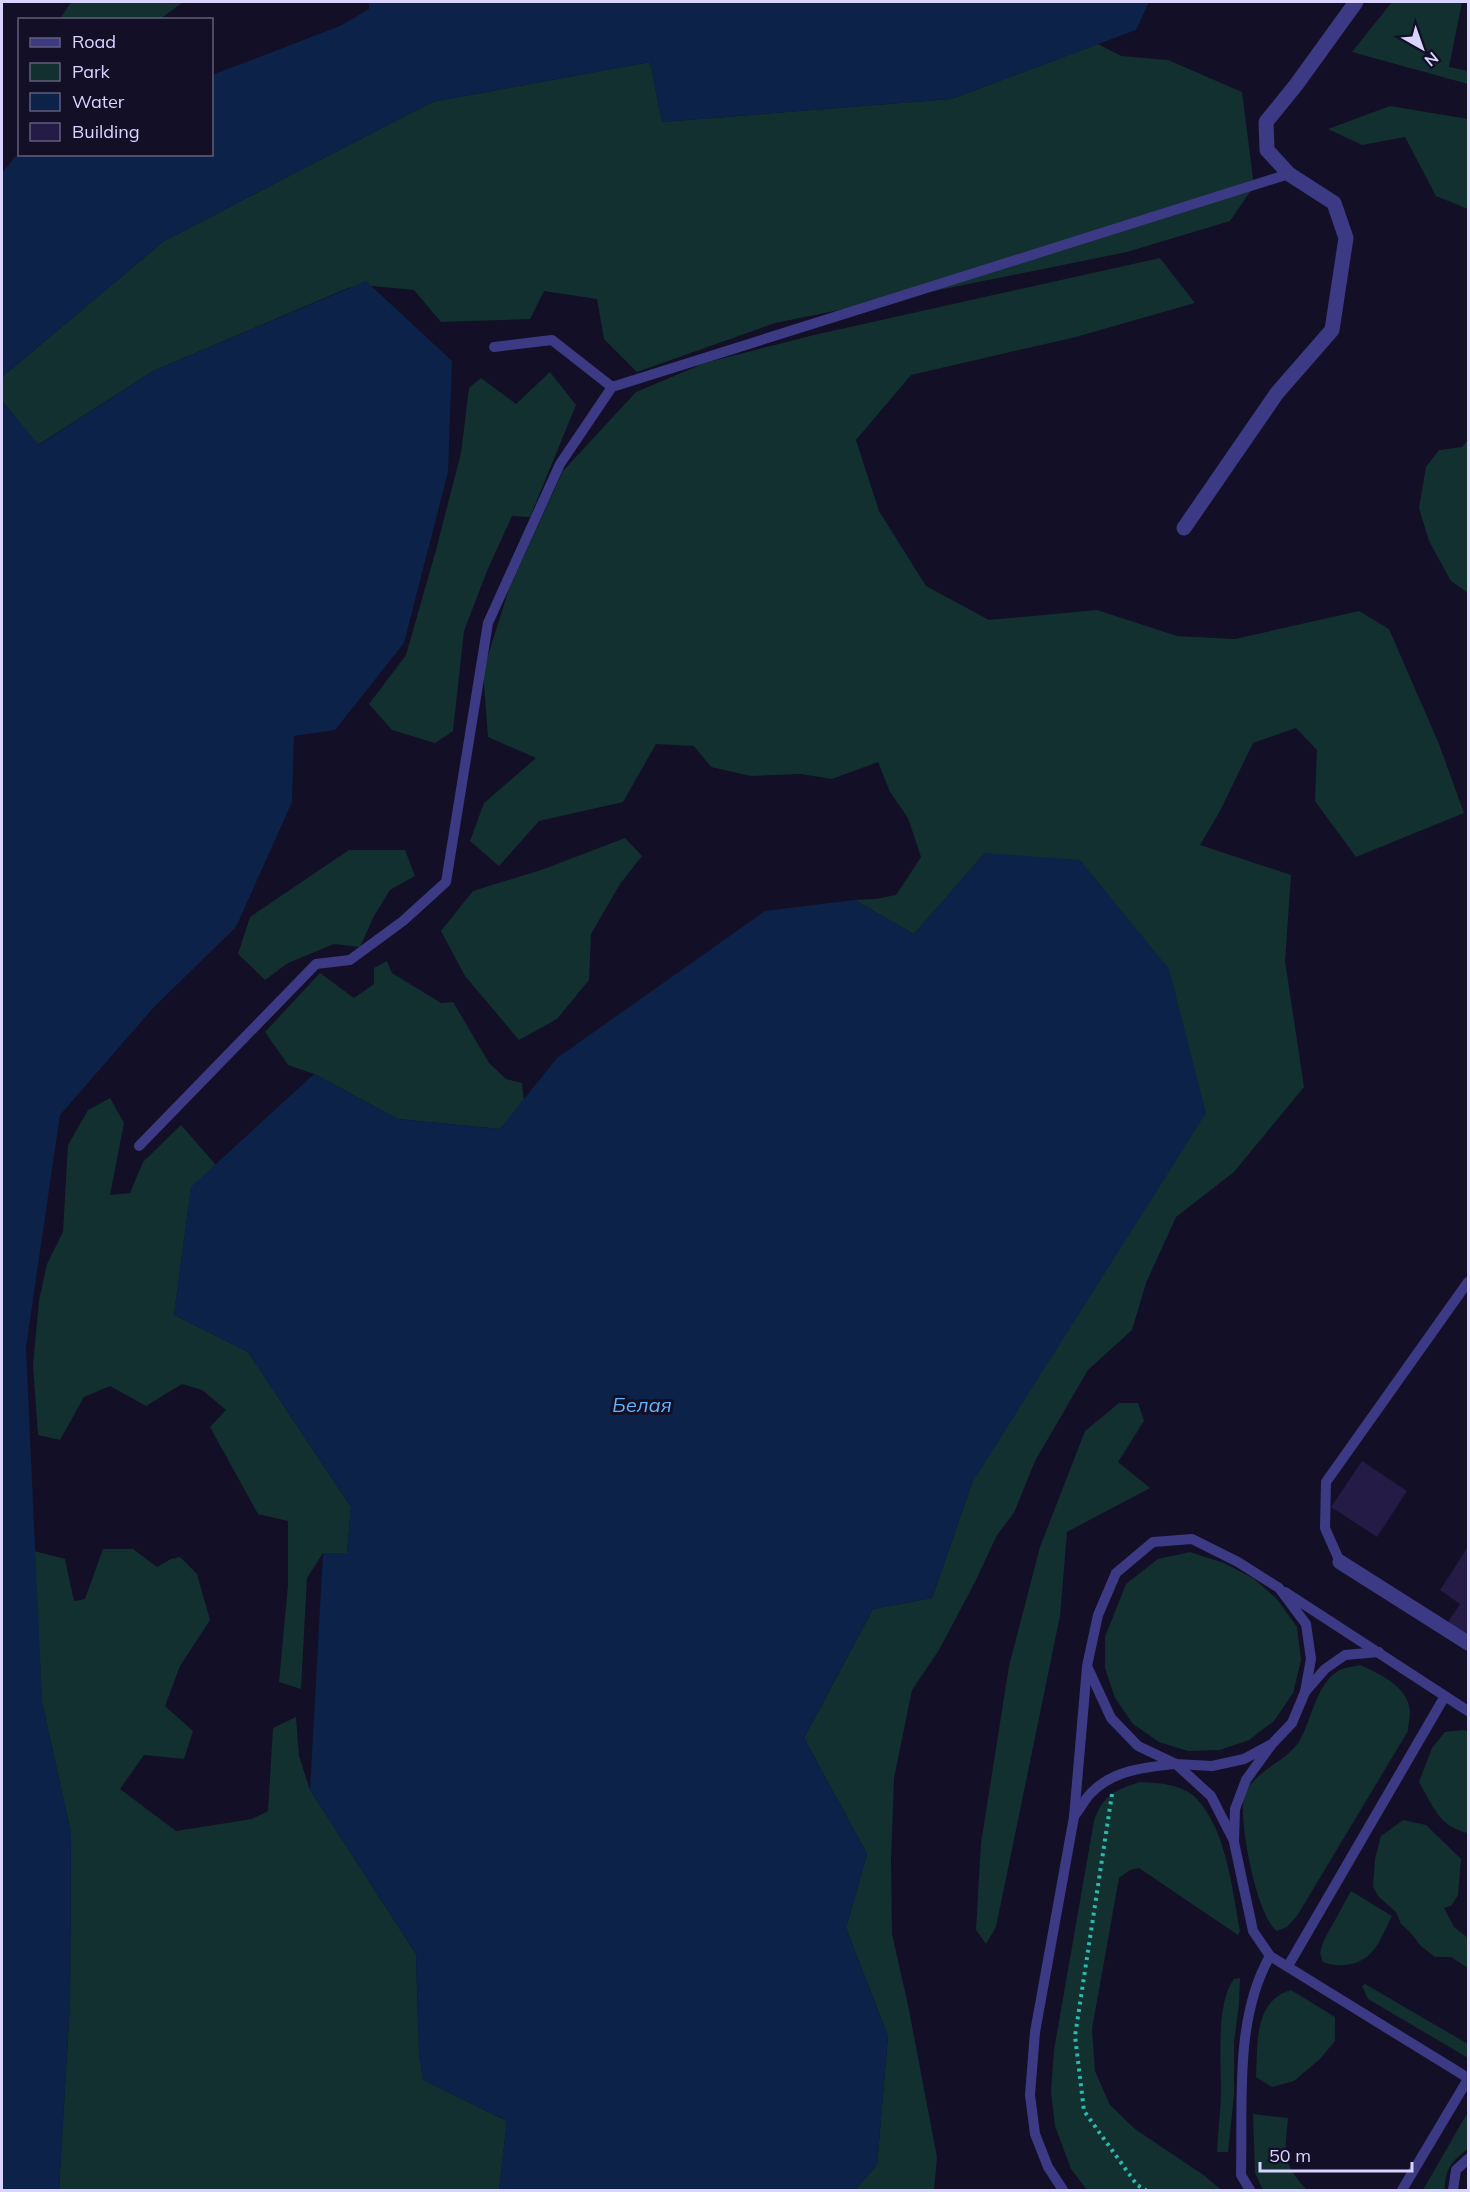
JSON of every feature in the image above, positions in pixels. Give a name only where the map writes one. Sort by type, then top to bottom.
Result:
[{"type":"street","points":[[1184,528],[1277,393],[1332,330],[1346,238],[1334,203],[1289,174],[1267,150],[1266,123],[1296,86],[1356,2]]},
{"type":"street","points":[[1340,1562],[1468,1644]]},
{"type":"lane","points":[[138,1146],[316,964],[350,960],[403,921],[446,882],[488,623],[560,464],[612,387],[1289,174]]},
{"type":"lane","points":[[494,347],[552,340],[612,387]]},
{"type":"lane","points":[[1340,1562],[1325,1528],[1326,1482],[1468,1282]]},
{"type":"lane","points":[[1063,2190],[1048,2168],[1035,2134],[1030,2095],[1035,2032],[1074,1817],[1087,1666],[1098,1615],[1116,1573],[1153,1542],[1192,1539],[1238,1562],[1468,1711]]},
{"type":"lane","points":[[1279,1588],[1306,1624],[1311,1659],[1305,1692],[1292,1723],[1272,1744],[1246,1780],[1234,1809],[1234,1842],[1253,1931],[1270,1956],[1468,2079],[1402,2190]]},
{"type":"lane","points":[[1305,1692],[1325,1669],[1345,1655],[1379,1652]]},
{"type":"lane","points":[[1087,1666],[1111,1718],[1137,1746],[1176,1764],[1210,1796],[1234,1842]]},
{"type":"lane","points":[[1288,1966],[1445,1696]]},
{"type":"lane","points":[[1074,1817],[1091,1792],[1113,1777],[1138,1768],[1176,1764],[1212,1766],[1244,1759],[1272,1744]]},
{"type":"lane","points":[[1250,2190],[1241,2175],[1244,2050],[1252,1999],[1261,1972],[1270,1956]]},
{"type":"lane","points":[[1453,2190],[1456,2170],[1468,2159]]},
{"type":"path","points":[[1113,1777],[1110,1816],[1075,2036],[1084,2111],[1137,2185],[1146,2190]]},
{"type":"green space","points":[[71,2],[183,2],[161,18],[61,18]]},
{"type":"green space","points":[[1392,2],[1462,2],[1449,67],[1468,71],[1468,84],[1352,52]]},
{"type":"green space","points":[[1098,44],[1121,56],[1168,60],[1242,92],[1254,186],[1230,221],[1127,252],[775,323],[637,372],[604,339],[597,299],[544,291],[530,319],[441,322],[414,290],[372,286],[348,288],[153,371],[38,445],[2,401],[2,377],[164,241],[432,102],[650,62],[662,122],[951,99]]},
{"type":"green space","points":[[1390,106],[1468,119],[1468,209],[1436,196],[1405,137],[1362,145],[1328,129]]},
{"type":"green space","points":[[1160,258],[1195,303],[1076,337],[911,375],[856,440],[879,511],[926,586],[989,620],[1097,610],[1177,636],[1235,639],[1359,611],[1389,629],[1439,744],[1464,813],[1356,857],[1315,801],[1317,750],[1296,728],[1253,743],[1220,811],[1200,845],[1291,875],[1285,961],[1304,1087],[1234,1172],[1176,1217],[1146,1283],[1132,1330],[1088,1370],[1035,1461],[1014,1513],[997,1535],[939,1650],[912,1690],[894,1778],[891,1859],[892,1934],[937,2157],[934,2190],[855,2190],[877,2165],[888,2036],[846,1928],[867,1854],[804,1738],[873,1609],[932,1598],[972,1483],[985,853],[914,934],[854,900],[896,895],[921,857],[908,818],[890,792],[878,762],[832,779],[801,774],[751,776],[711,767],[694,746],[656,744],[623,802],[539,821],[499,866],[470,841],[484,803],[536,758],[488,737],[483,671],[509,589],[563,471],[636,392],[705,363],[814,335]]},
{"type":"green space","points":[[550,372],[576,405],[530,517],[512,516],[487,571],[464,631],[453,731],[435,743],[392,730],[369,704],[406,655],[461,453],[469,388],[481,378],[516,404]]},
{"type":"green space","points":[[1468,440],[1468,593],[1451,581],[1429,541],[1419,508],[1426,467],[1439,450],[1462,447]]},
{"type":"green space","points":[[625,838],[642,856],[620,884],[591,934],[589,980],[557,1019],[519,1040],[465,976],[441,931],[473,891],[544,869]]},
{"type":"green space","points":[[349,850],[405,850],[415,876],[390,890],[374,916],[360,947],[334,944],[288,963],[265,980],[238,954],[250,917]]},
{"type":"green space","points":[[387,961],[392,973],[441,1003],[453,1002],[489,1063],[506,1079],[522,1083],[524,1100],[500,1129],[398,1119],[314,1074],[288,1065],[265,1032],[320,973],[354,998],[374,984],[374,968]]},
{"type":"green space","points":[[110,1098],[124,1123],[110,1195],[130,1193],[143,1162],[181,1125],[216,1165],[191,1188],[174,1315],[248,1352],[351,1507],[347,1553],[323,1553],[307,1578],[301,1689],[279,1682],[288,1585],[288,1521],[258,1514],[210,1427],[226,1410],[202,1390],[182,1384],[146,1406],[110,1386],[84,1397],[60,1440],[38,1435],[33,1365],[39,1301],[47,1264],[63,1232],[68,1145],[88,1110]]},
{"type":"green space","points":[[1119,1403],[1138,1403],[1144,1421],[1118,1462],[1150,1488],[1067,1532],[1060,1616],[996,1927],[986,1944],[976,1930],[981,1843],[1009,1666],[1040,1547],[1085,1431]]},
{"type":"green space","points":[[103,1549],[133,1549],[157,1567],[180,1557],[197,1574],[210,1620],[180,1666],[165,1706],[193,1731],[184,1759],[144,1755],[120,1789],[176,1831],[252,1819],[268,1811],[273,1728],[296,1717],[299,1756],[310,1790],[416,1954],[419,2053],[423,2080],[507,2121],[499,2190],[59,2190],[70,2001],[71,1833],[42,1702],[34,1551],[65,1559],[74,1601],[85,1599]]},
{"type":"green space","points":[[1190,1552],[1224,1563],[1253,1578],[1277,1599],[1297,1627],[1301,1660],[1293,1693],[1274,1721],[1249,1740],[1220,1750],[1188,1751],[1159,1742],[1133,1724],[1115,1698],[1105,1668],[1105,1637],[1126,1584],[1158,1559]]},
{"type":"green space","points":[[1360,1665],[1392,1682],[1405,1695],[1410,1712],[1408,1731],[1297,1916],[1287,1927],[1277,1931],[1263,1909],[1252,1872],[1243,1817],[1244,1797],[1250,1786],[1263,1772],[1291,1752],[1305,1730],[1324,1685],[1331,1677],[1340,1670]]},
{"type":"green space","points":[[1464,1730],[1468,1732],[1468,1833],[1443,1821],[1419,1782],[1432,1748],[1445,1732]]},
{"type":"green space","points":[[1140,1782],[1170,1785],[1185,1790],[1197,1799],[1207,1812],[1222,1844],[1227,1862],[1240,1931],[1238,1935],[1139,1868],[1130,1870],[1119,1878],[1092,2029],[1095,2071],[1110,2105],[1135,2129],[1205,2176],[1221,2190],[1087,2190],[1071,2169],[1055,2126],[1051,2092],[1054,2050],[1094,1821],[1106,1799],[1117,1791]]},
{"type":"green space","points":[[1403,1820],[1426,1825],[1461,1859],[1458,1895],[1451,1906],[1444,1908],[1454,1927],[1468,1938],[1468,1968],[1451,1957],[1435,1957],[1421,1946],[1401,1924],[1396,1912],[1379,1897],[1373,1887],[1375,1859],[1381,1836]]},
{"type":"green space","points":[[1351,1891],[1392,1916],[1377,1945],[1361,1961],[1348,1965],[1323,1962],[1320,1953],[1323,1942]]},
{"type":"green space","points":[[1240,1978],[1234,2042],[1234,2095],[1228,2152],[1217,2152],[1221,2096],[1222,2016],[1228,1989],[1234,1979]]},
{"type":"green space","points":[[1365,1984],[1468,2044],[1468,2058],[1368,1999],[1362,1986]]},
{"type":"green space","points":[[1291,1990],[1335,2017],[1335,2041],[1320,2059],[1294,2081],[1272,2087],[1256,2077],[1260,2026],[1270,2004]]},
{"type":"green space","points":[[1253,2114],[1288,2118],[1287,2157],[1293,2172],[1307,2190],[1263,2190],[1255,2173]]},
{"type":"green space","points":[[1468,2114],[1468,2149],[1450,2166],[1445,2190],[1423,2190],[1465,2117]]},
{"type":"water","points":[[369,2],[1149,2],[1136,30],[951,99],[662,122],[650,62],[432,102],[164,241],[2,377],[2,173],[18,153],[18,156],[213,156],[213,75],[340,26],[369,9]]},
{"type":"water","points":[[366,281],[452,361],[448,472],[404,643],[335,730],[294,736],[292,802],[236,927],[154,1007],[60,1115],[26,1347],[42,1702],[71,1833],[70,2001],[59,2190],[2,2190],[2,401],[39,445],[153,371]]},
{"type":"water","name":"Белая","points":[[985,853],[1080,860],[1169,969],[1206,1113],[972,1483],[932,1598],[873,1609],[804,1738],[867,1854],[846,1928],[888,2036],[877,2165],[855,2190],[499,2190],[507,2121],[423,2080],[419,2053],[416,1954],[310,1790],[323,1553],[347,1553],[351,1507],[248,1352],[174,1315],[191,1187],[314,1074],[398,1119],[500,1129],[557,1058],[765,911],[854,900],[914,934]]},
{"type":"building","points":[[1362,1461],[1407,1491],[1377,1537],[1331,1507]]},
{"type":"building","points":[[1468,1547],[1468,1636],[1448,1622],[1460,1604],[1440,1590]]}]
